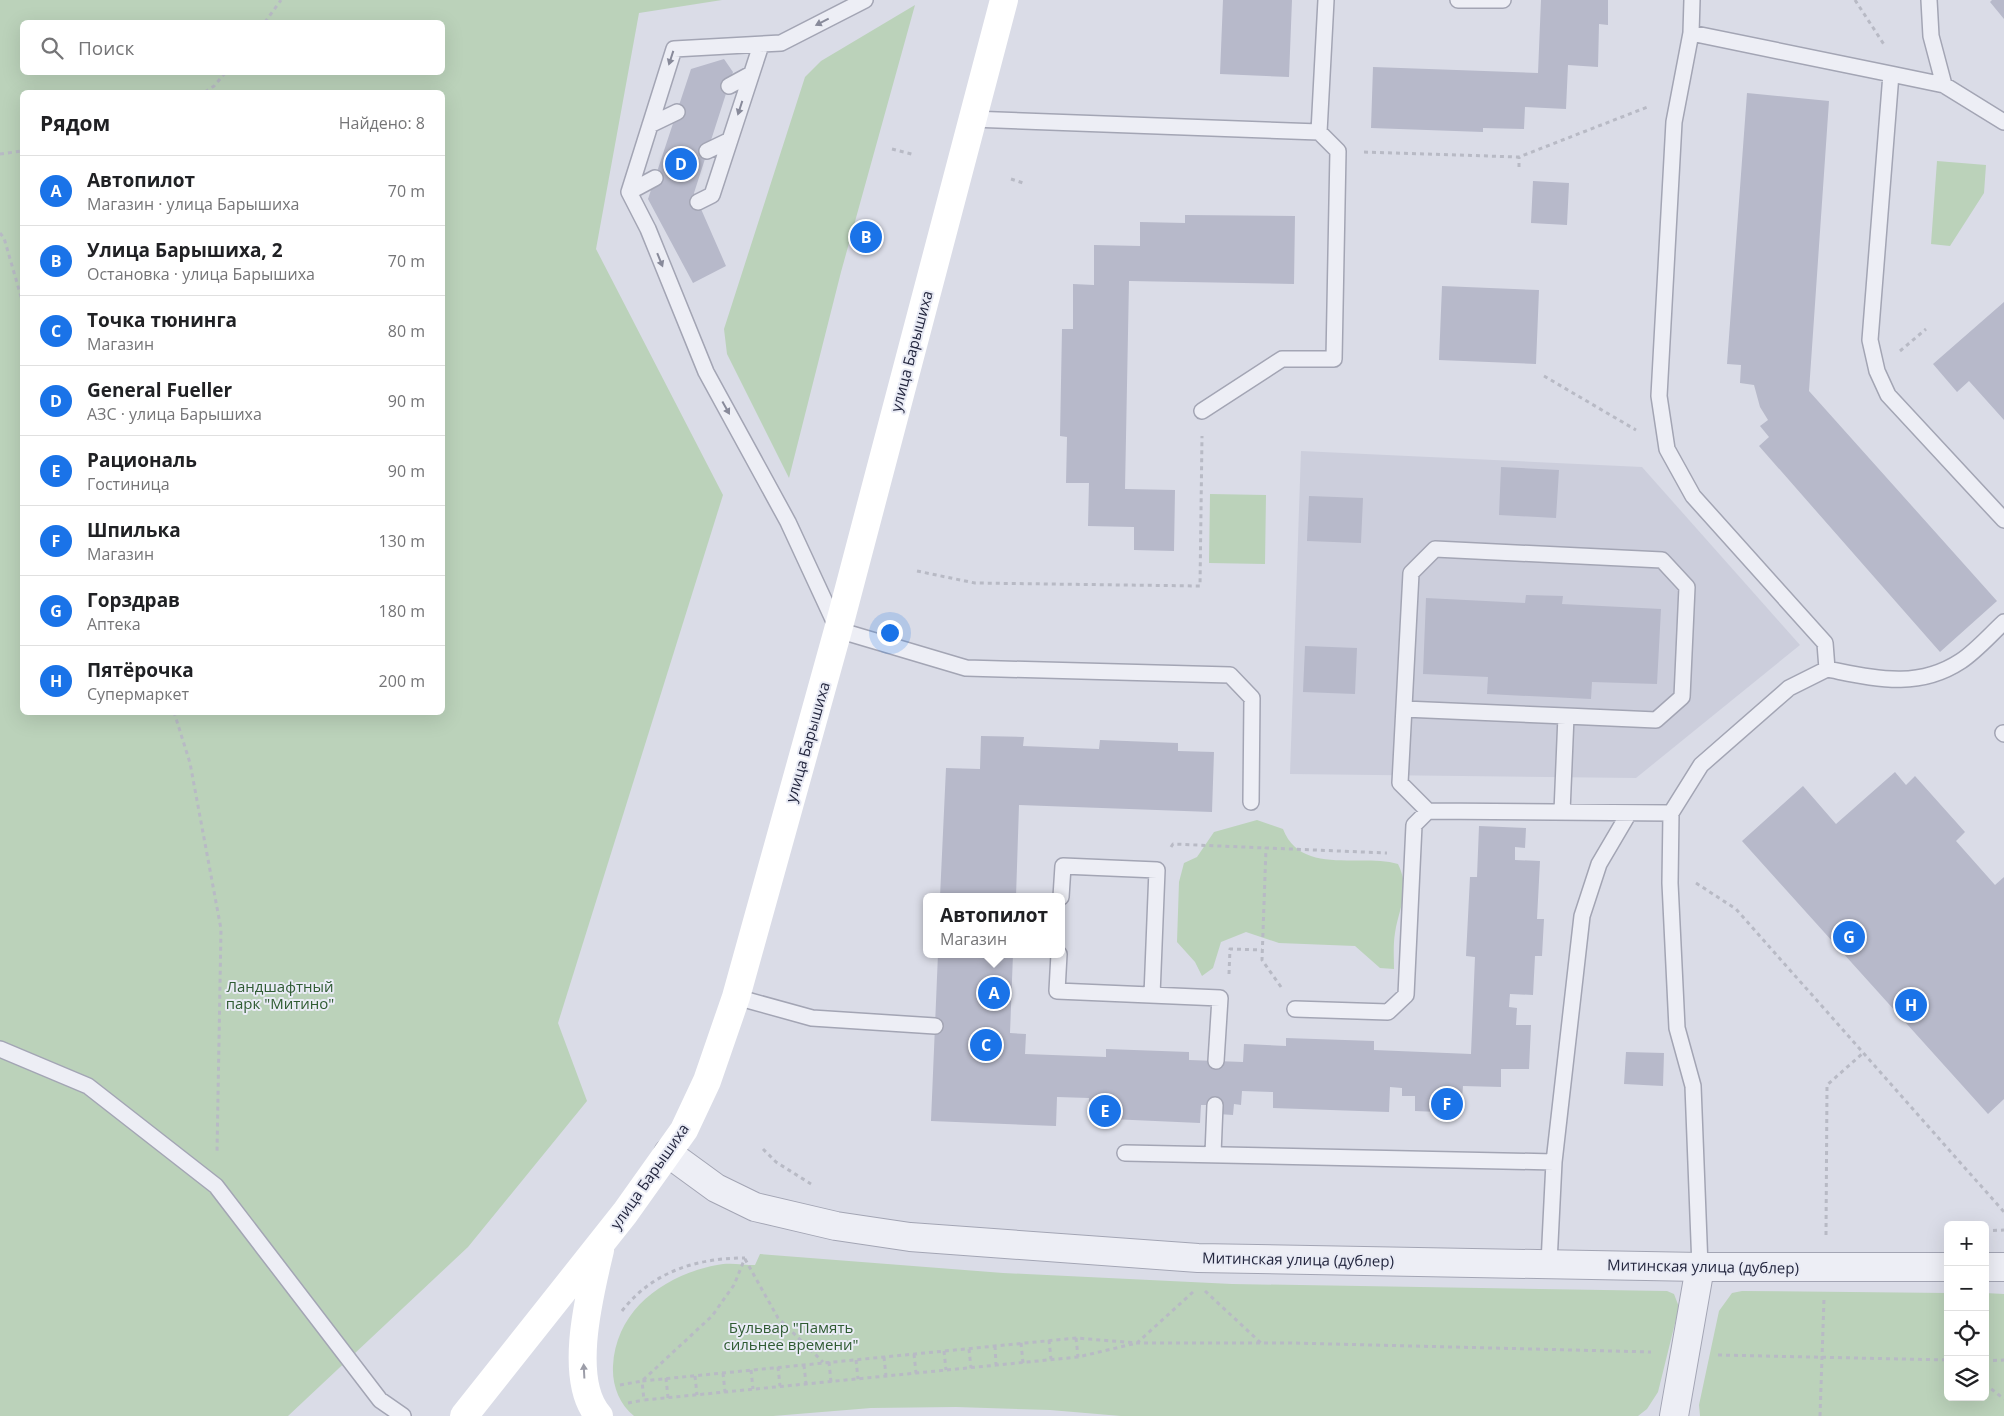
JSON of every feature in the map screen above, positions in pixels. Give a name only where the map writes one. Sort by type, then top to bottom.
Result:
[{"type":"main road","name":"улица Барышиха","points":[[464,1416],[602,1242],[668,1153],[684,1130],[707,1081],[736,997],[838,630],[971,119],[1004,0]]},
{"type":"main road","points":[[599,1416],[590,1402],[583,1374],[585,1313],[602,1242]]},
{"type":"street","name":"Митинская улица (дублер)","points":[[668,1153],[716,1188],[755,1207],[836,1226],[910,1237],[1198,1258],[1700,1267],[1944,1267]]},
{"type":"street","points":[[1674,1416],[1700,1267]]},
{"type":"street","points":[[1989,1267],[2004,1267]]},
{"type":"lane","points":[[629,192],[674,49],[781,43],[865,0]]},
{"type":"lane","points":[[1320,132],[1326,0]]},
{"type":"lane","points":[[1458,0],[1503,0]]},
{"type":"lane","points":[[1692,0],[1691,34],[1674,122],[1659,396],[1667,449],[1693,496],[1825,643],[1827,669]]},
{"type":"lane","points":[[1929,0],[1931,36],[1944,84]]},
{"type":"lane","points":[[1691,34],[1944,84],[2004,122]]},
{"type":"lane","points":[[698,202],[712,195],[761,45]]},
{"type":"lane","points":[[729,86],[751,74]]},
{"type":"lane","points":[[1898,76],[1870,340],[1877,371],[1888,395],[2004,520]]},
{"type":"lane","points":[[650,125],[677,112]]},
{"type":"lane","points":[[971,119],[1320,132],[1338,151],[1334,359],[1282,359],[1202,412]]},
{"type":"lane","points":[[707,151],[730,140]]},
{"type":"lane","points":[[629,192],[655,178]]},
{"type":"lane","points":[[629,192],[654,225],[706,372],[788,522],[838,630],[966,668],[1230,675],[1252,698],[1251,802]]},
{"type":"lane","points":[[1404,709],[1656,720],[1682,698],[1687,587],[1662,560],[1435,549],[1411,573],[1400,783],[1428,811],[1671,813]]},
{"type":"lane","points":[[1700,1267],[1693,1086],[1677,1028],[1670,883],[1671,813],[1701,765],[1789,688],[1827,669],[1885,680],[1929,677],[1961,661],[2004,622]]},
{"type":"lane","points":[[1562,812],[1566,716]]},
{"type":"lane","points":[[1295,1009],[1388,1012],[1406,995],[1414,825],[1428,811]]},
{"type":"lane","points":[[1549,1263],[1554,1162],[1582,916],[1598,864],[1629,813]]},
{"type":"lane","points":[[1061,893],[1062,866],[1157,870],[1152,995]]},
{"type":"lane","points":[[1059,958],[1057,991],[1220,998],[1216,1061]]},
{"type":"lane","points":[[736,997],[812,1018],[935,1026]]},
{"type":"lane","points":[[0,1049],[88,1086],[216,1186],[380,1400],[403,1416]]},
{"type":"lane","points":[[1214,1154],[1215,1106]]},
{"type":"lane","points":[[1126,1152],[1554,1162]]},
{"type":"path","points":[[266,20],[280,0]]},
{"type":"path","points":[[1855,0],[1898,76]]},
{"type":"path","points":[[208,90],[223,75]]},
{"type":"path","points":[[1338,151],[1519,157],[1679,95]]},
{"type":"path","points":[[892,149],[915,155]]},
{"type":"path","points":[[0,154],[20,151]]},
{"type":"path","points":[[1519,157],[1519,167]]},
{"type":"path","points":[[1011,179],[1026,184]]},
{"type":"path","points":[[0,233],[4,238],[20,293]]},
{"type":"path","points":[[1544,376],[1637,431]]},
{"type":"path","points":[[917,571],[975,583],[1200,586],[1202,412]]},
{"type":"path","points":[[175,715],[190,763],[221,929],[216,1186]]},
{"type":"path","points":[[1157,870],[1173,844],[1412,854]]},
{"type":"path","points":[[1266,848],[1262,960],[1295,1009]]},
{"type":"path","points":[[1699,883],[1736,909],[2004,1212]]},
{"type":"path","points":[[1220,998],[1229,983],[1230,949],[1262,950]]},
{"type":"path","points":[[1826,1240],[1827,1085],[1863,1053]]},
{"type":"path","points":[[763,1149],[776,1162],[819,1188]]},
{"type":"path","points":[[1989,1231],[2004,1230]]},
{"type":"path","points":[[618,1319],[636,1293],[658,1278],[687,1266],[717,1258],[744,1258]]},
{"type":"path","points":[[744,1258],[778,1318],[824,1363]]},
{"type":"path","points":[[642,1381],[712,1316],[734,1285],[744,1258]]},
{"type":"path","points":[[642,1381],[644,1400],[1078,1357],[1137,1343],[1199,1286],[1261,1343]]},
{"type":"path","points":[[1820,1416],[1824,1293]]},
{"type":"path","points":[[615,1386],[666,1378],[1076,1338],[1137,1343],[1261,1343],[1658,1353]]},
{"type":"path","points":[[1076,1338],[1078,1357]]},
{"type":"path","points":[[1049,1340],[1051,1360]]},
{"type":"path","points":[[1021,1343],[1023,1362]]},
{"type":"path","points":[[995,1346],[996,1365]]},
{"type":"path","points":[[969,1348],[971,1368]]},
{"type":"path","points":[[944,1351],[946,1370]]},
{"type":"path","points":[[914,1354],[916,1373]]},
{"type":"path","points":[[1710,1354],[1944,1360]]},
{"type":"path","points":[[884,1357],[886,1376]]},
{"type":"path","points":[[856,1360],[858,1379]]},
{"type":"path","points":[[1989,1361],[2004,1360]]},
{"type":"path","points":[[829,1362],[831,1382]]},
{"type":"path","points":[[804,1365],[806,1384]]},
{"type":"path","points":[[778,1367],[780,1386]]},
{"type":"path","points":[[751,1370],[753,1389]]},
{"type":"path","points":[[723,1373],[725,1392]]},
{"type":"path","points":[[695,1376],[697,1395]]},
{"type":"path","points":[[666,1378],[668,1398]]},
{"type":"path","points":[[1989,1387],[2004,1399]]},
{"type":"shaded area","points":[[1301,451],[1642,467],[1800,645],[1636,778],[1290,774]]},
{"type":"green space","name":"Ландшафтный парк \"Митино\"","points":[[0,0],[722,0],[639,13],[596,249],[723,495],[558,1023],[587,1101],[468,1247],[288,1416],[0,1416]]},
{"type":"green space","points":[[915,5],[841,272],[789,478],[727,354],[724,329],[805,77],[821,61]]},
{"type":"green space","points":[[1937,161],[1986,165],[1984,193],[1950,246],[1931,244]]},
{"type":"green space","points":[[1210,494],[1266,495],[1265,564],[1209,563]]},
{"type":"green space","points":[[1257,820],[1283,829],[1292,844],[1303,853],[1318,858],[1383,861],[1398,864],[1404,883],[1404,891],[1394,938],[1394,969],[1380,968],[1355,946],[1279,943],[1246,932],[1221,942],[1213,968],[1202,976],[1195,962],[1177,942],[1179,882],[1184,863],[1197,857],[1214,832]]},
{"type":"green space","name":"Бульвар \"Память сильнее времени\"","points":[[760,1254],[1003,1273],[1232,1284],[1667,1291],[1674,1294],[1679,1307],[1658,1392],[1647,1409],[1638,1416],[1121,1416],[1050,1410],[956,1407],[871,1408],[773,1416],[634,1416],[620,1400],[615,1387],[613,1366],[616,1346],[623,1328],[634,1312],[662,1286],[679,1277],[722,1264],[755,1265]]},
{"type":"green space","points":[[1742,1291],[1944,1293],[1944,1401],[1989,1401],[1989,1293],[2004,1294],[2004,1416],[1700,1416],[1699,1405],[1719,1311],[1732,1293]]},
{"type":"building","points":[[1223,0],[1292,0],[1289,77],[1220,74]]},
{"type":"building","points":[[1541,0],[1608,0],[1608,25],[1599,24],[1598,67],[1568,65],[1566,109],[1525,107],[1524,129],[1483,128],[1483,132],[1371,128],[1373,67],[1538,73]]},
{"type":"building","points":[[1992,0],[2004,0],[2004,19],[1990,2]]},
{"type":"building","points":[[724,59],[733,72],[694,193],[726,266],[693,283],[648,199],[691,69]]},
{"type":"building","points":[[1747,93],[1829,101],[1809,391],[1997,601],[1940,652],[1759,446],[1769,437],[1760,426],[1768,420],[1760,407],[1754,385],[1740,383],[1741,365],[1727,364]]},
{"type":"building","points":[[1533,181],[1569,183],[1567,225],[1531,223]]},
{"type":"building","points":[[1185,215],[1295,216],[1294,284],[1129,281],[1125,489],[1175,490],[1174,551],[1134,550],[1134,527],[1088,526],[1089,483],[1066,483],[1067,437],[1060,436],[1062,329],[1073,329],[1073,284],[1094,285],[1094,245],[1140,246],[1140,222],[1185,223]]},
{"type":"building","points":[[1442,286],[1539,290],[1536,364],[1439,360]]},
{"type":"building","points":[[2004,302],[2004,420],[1969,381],[1957,392],[1933,364]]},
{"type":"building","points":[[1501,467],[1559,470],[1556,518],[1499,515]]},
{"type":"building","points":[[1309,496],[1363,498],[1361,543],[1307,541]]},
{"type":"building","points":[[1526,595],[1563,596],[1562,604],[1661,609],[1657,684],[1592,682],[1591,699],[1487,694],[1488,677],[1423,674],[1426,598],[1525,603]]},
{"type":"building","points":[[1305,646],[1357,648],[1355,694],[1303,692]]},
{"type":"building","points":[[981,736],[1024,737],[1023,746],[1099,749],[1100,740],[1178,743],[1178,751],[1214,752],[1212,812],[1019,805],[1016,893],[940,893],[946,768],[980,769]]},
{"type":"building","points":[[1895,772],[1906,785],[1915,776],[1965,832],[1956,841],[1995,885],[2004,877],[2004,1099],[1988,1114],[1742,841],[1803,786],[1836,824]]},
{"type":"building","points":[[1479,826],[1526,828],[1525,848],[1515,847],[1515,860],[1540,861],[1537,919],[1544,919],[1542,956],[1535,956],[1533,995],[1510,994],[1509,1007],[1517,1008],[1516,1025],[1531,1025],[1529,1069],[1501,1069],[1501,1087],[1463,1086],[1461,1113],[1415,1111],[1415,1096],[1402,1096],[1402,1088],[1390,1087],[1389,1112],[1273,1108],[1273,1092],[1242,1091],[1241,1105],[1234,1104],[1233,1115],[1218,1114],[1218,1105],[1201,1105],[1200,1123],[1088,1118],[1089,1098],[1057,1097],[1056,1126],[931,1121],[938,958],[1013,958],[1010,1033],[1026,1034],[1025,1054],[1106,1057],[1106,1049],[1189,1052],[1189,1060],[1243,1062],[1244,1044],[1286,1046],[1286,1038],[1374,1041],[1374,1050],[1471,1054],[1475,957],[1466,956],[1470,877],[1477,877]]},
{"type":"building","points":[[1626,1052],[1664,1053],[1663,1086],[1624,1084]]},
{"type":"place","name":"General Fueller","points":[[681,164]]},
{"type":"place","name":"Улица Барышиха, 2","points":[[866,237]]},
{"type":"place","name":"Горздрав","points":[[1849,937]]},
{"type":"place","name":"Автопилот","points":[[994,993]]},
{"type":"place","name":"Пятёрочка","points":[[1911,1005]]},
{"type":"place","name":"Точка тюнинга","points":[[986,1045]]},
{"type":"place","name":"Шпилька","points":[[1447,1104]]},
{"type":"place","name":"Рациональ","points":[[1105,1111]]}]
